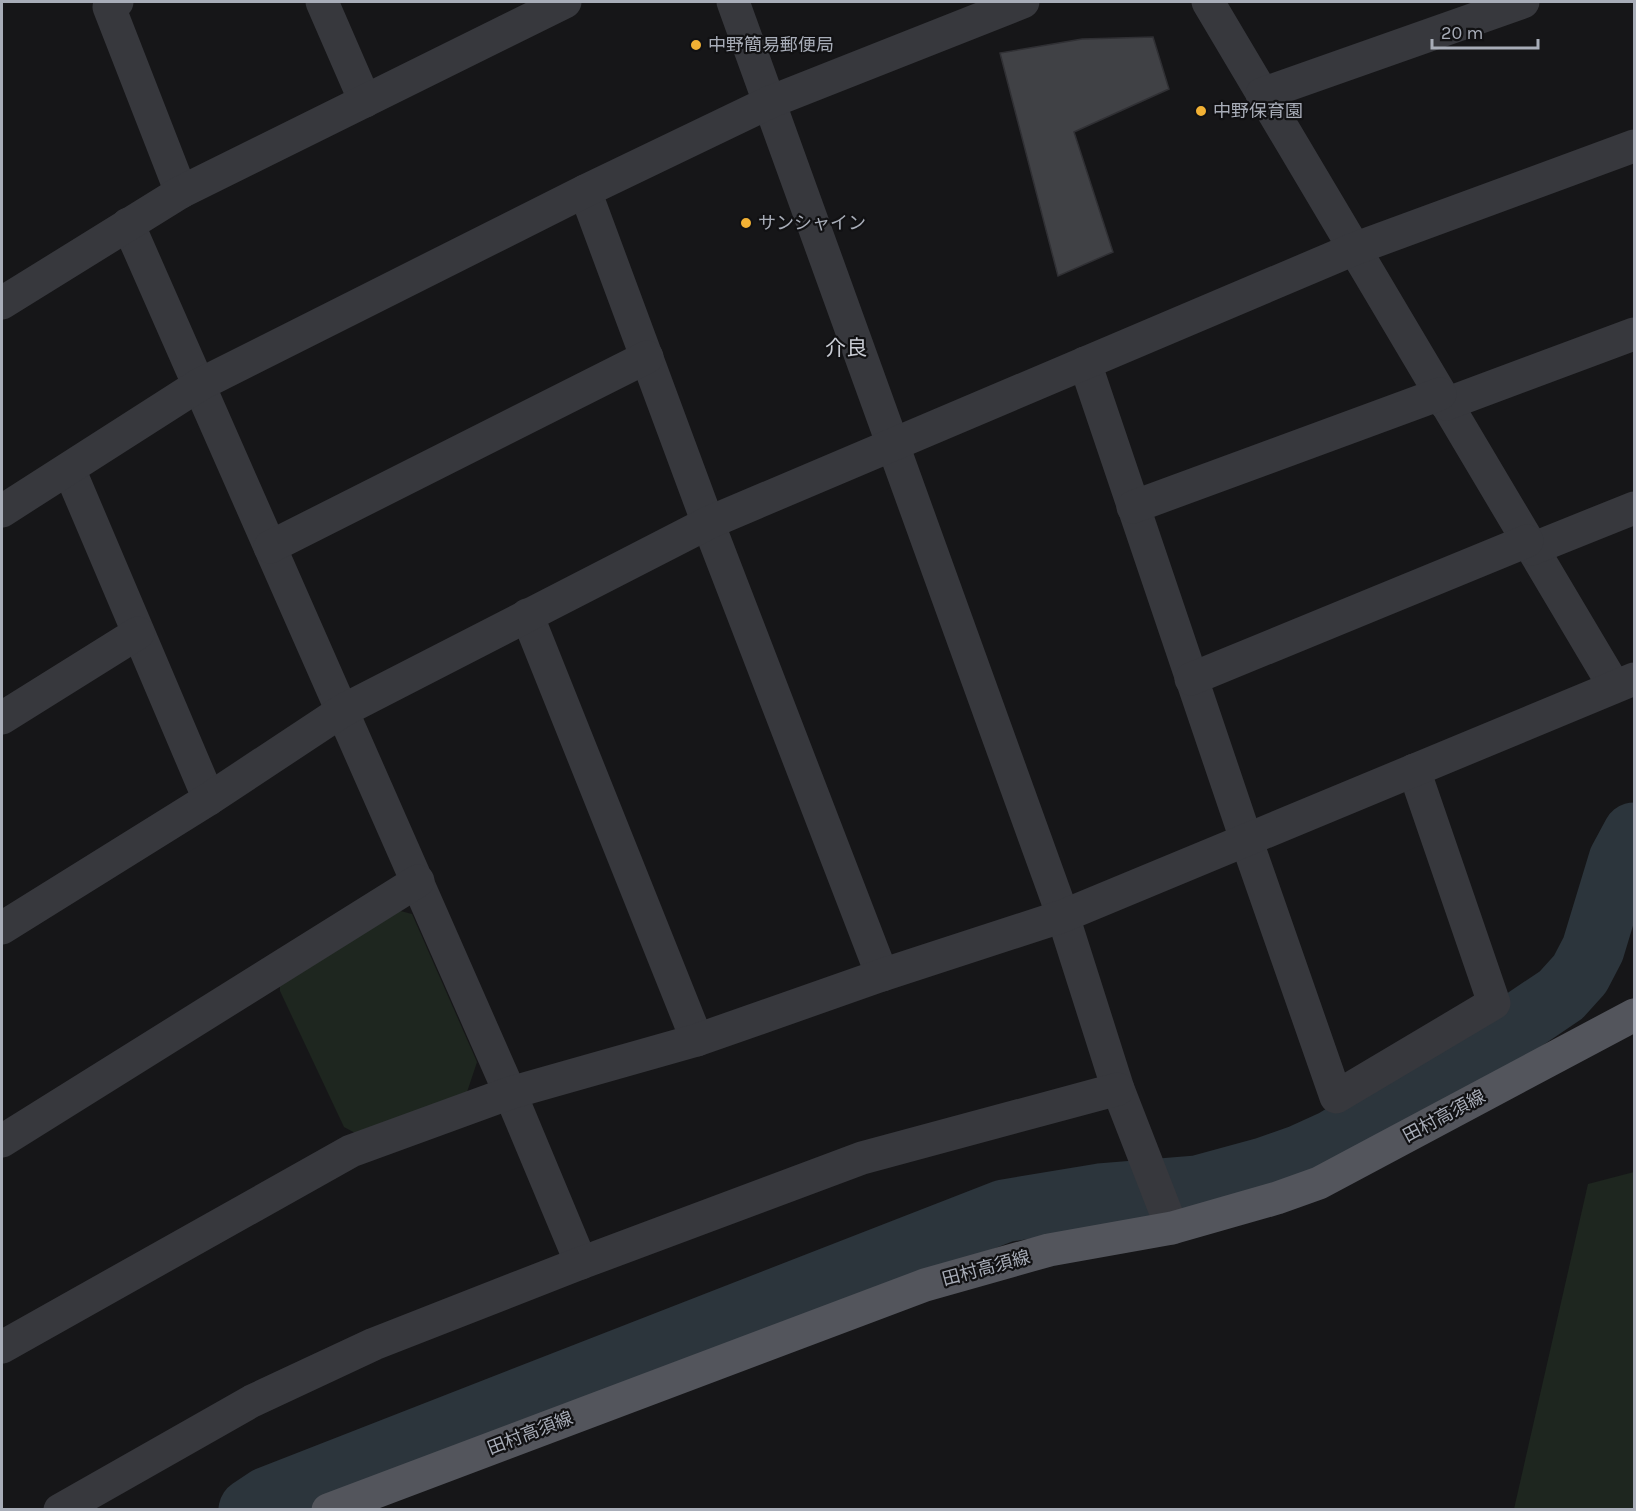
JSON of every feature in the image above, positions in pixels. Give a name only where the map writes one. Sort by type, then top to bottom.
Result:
[{"type":"main road","name":"田村高須線","points":[[328,1509],[925,1285],[1049,1250],[1163,1205],[1278,1198],[1319,1183],[1635,1015]]},
{"type":"street","points":[[117,2],[109,7],[182,192]]},
{"type":"street","points":[[322,2],[365,100]]},
{"type":"street","points":[[732,2],[1062,916],[1118,1089],[1163,1205]]},
{"type":"street","points":[[2,512],[199,385],[585,191],[770,102],[1023,2]]},
{"type":"street","points":[[2,1347],[351,1151],[510,1093],[696,1040],[882,975],[1062,916],[1624,683],[1530,545],[1208,2]]},
{"type":"street","points":[[1262,94],[1523,2]]},
{"type":"street","points":[[2,303],[182,192],[546,6]]},
{"type":"street","points":[[2,928],[208,799],[342,711],[708,523],[1354,249],[1635,146]]},
{"type":"street","points":[[585,191],[708,523],[882,975]]},
{"type":"street","points":[[128,224],[418,881],[581,1263]]},
{"type":"street","points":[[1133,507],[1635,334]]},
{"type":"street","points":[[270,546],[647,357]]},
{"type":"street","points":[[1085,363],[1191,679],[1336,1097],[1494,1002],[1414,770]]},
{"type":"street","points":[[69,469],[208,799]]},
{"type":"street","points":[[1191,679],[1530,545],[1635,508]]},
{"type":"street","points":[[527,615],[696,1040]]},
{"type":"street","points":[[2,718],[138,633]]},
{"type":"street","points":[[2,1141],[418,881]]},
{"type":"street","points":[[60,1509],[252,1401],[374,1344],[581,1263],[862,1158],[1118,1089]]},
{"type":"shaded area","points":[[393,909],[412,914],[477,1062],[467,1092],[357,1134],[344,1127],[280,991],[280,980]]},
{"type":"shaded area","points":[[1634,1172],[1634,1509],[1514,1509],[1588,1184]]},
{"type":"building","name":"中野保育園","points":[[1153,37],[1169,89],[1074,132],[1113,252],[1058,276],[1000,53],[1082,39]]},
{"type":"waterway","points":[[250,1510],[268,1498],[1004,1211],[1100,1195],[1198,1187],[1264,1169],[1334,1141],[1444,1074],[1561,995],[1580,974],[1593,949],[1620,860],[1634,834]]},
{"type":"place","name":"中野簡易郵便局","points":[[696,45]]},
{"type":"place","name":"中野保育園","points":[[1201,111]]},
{"type":"place","name":"サンシャイン","points":[[746,223]]},
{"type":"district","name":"介良","points":[[846,348]]}]
